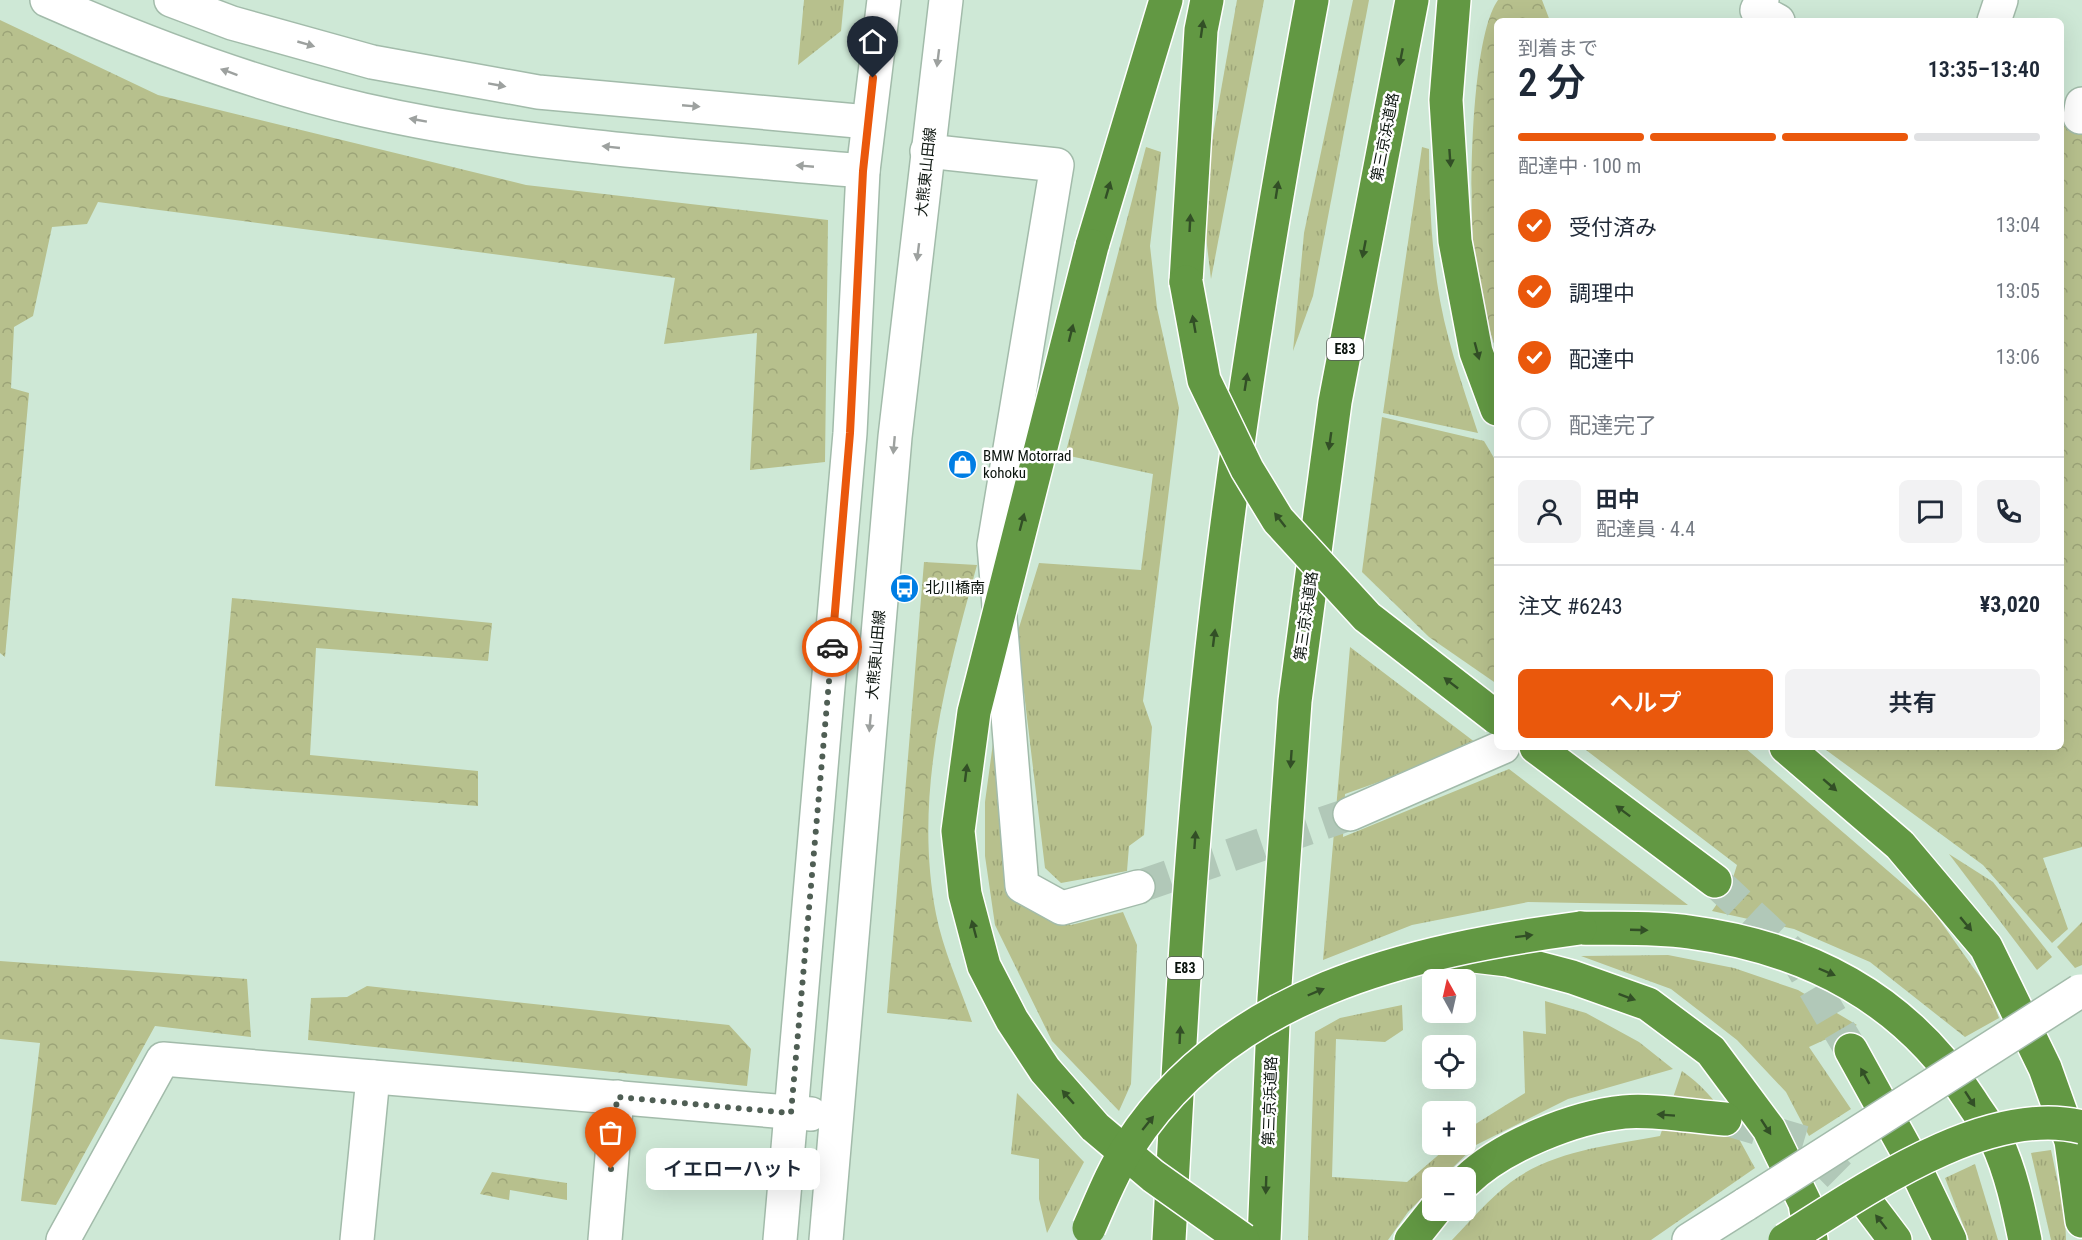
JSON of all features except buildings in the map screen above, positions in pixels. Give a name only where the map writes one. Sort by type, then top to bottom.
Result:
[{"type":"highway","points":[[1166,0],[1092,246],[974,712],[958,831],[965,894],[984,966],[1012,1020],[1045,1070],[1095,1126],[1153,1176],[1243,1240]]},
{"type":"highway","points":[[1207,0],[1201,30],[1186,282],[1204,380],[1247,469],[1278,520],[1367,617],[1494,716]]},
{"type":"highway","name":"E83","points":[[1169,1240],[1181,1015],[1206,696],[1243,406],[1282,164],[1312,0]]},
{"type":"highway","name":"第三京浜道路","points":[[1264,1240],[1274,999],[1294,701],[1335,402],[1412,0]]},
{"type":"highway","points":[[1454,0],[1446,100],[1455,241],[1476,352],[1494,401]]},
{"type":"highway","points":[[1540,750],[1714,881]]},
{"type":"highway","points":[[1789,750],[1899,845],[1986,946],[2045,1068],[2071,1142],[2082,1221]]},
{"type":"highway","points":[[1087,1234],[1129,1146],[1166,1100],[1210,1055],[1261,1019],[1316,992],[1372,970],[1514,937],[1580,928],[1689,932],[1779,951],[1847,980],[1898,1014],[1952,1071],[1995,1139],[2014,1188],[2025,1240]]},
{"type":"highway","points":[[1442,952],[1508,960],[1572,976],[1648,1004],[1711,1051],[1769,1129],[1805,1203],[1811,1240]]},
{"type":"highway","points":[[1851,1050],[1909,1155],[1950,1240]]},
{"type":"highway","points":[[1476,1171],[1522,1145],[1570,1123],[1625,1112],[1725,1119]]},
{"type":"highway","points":[[1785,1240],[1879,1181],[1938,1152],[2006,1126],[2058,1121],[2082,1127]]},
{"type":"highway","points":[[1867,1203],[1895,1240]]},
{"type":"highway","points":[[1411,1240],[1426,1221]]},
{"type":"street","points":[[47,0],[100,23],[251,80],[364,110],[500,135],[863,171]]},
{"type":"street","points":[[171,0],[232,23],[372,62],[538,92],[868,122]]},
{"type":"street","points":[[780,1240],[850,433],[863,171],[884,0]]},
{"type":"street","name":"大熊東山田線","points":[[826,1240],[895,437],[946,0]]},
{"type":"street","points":[[1762,0],[1757,10],[1772,18]]},
{"type":"street","points":[[1995,18],[2001,0]]},
{"type":"street","points":[[927,151],[1057,165],[994,545],[1022,886],[1062,908],[1138,887]]},
{"type":"street","points":[[1350,814],[1496,750]]},
{"type":"street","points":[[1689,1240],[2081,991]]},
{"type":"street","points":[[63,1240],[163,1059],[837,1116]]},
{"type":"street","points":[[357,1240],[373,1077]]},
{"type":"street","points":[[605,1240],[617,1097]]},
{"type":"green space","points":[[804,0],[844,0],[841,31],[798,65]]},
{"type":"green space","points":[[1237,0],[1264,0],[1211,279],[1203,212],[1210,152]]},
{"type":"green space","points":[[1353,0],[1369,0],[1313,296],[1293,351],[1304,233]]},
{"type":"green space","points":[[1498,0],[1542,0],[1549,18],[1494,18],[1494,342],[1481,297],[1475,263],[1472,206],[1473,127],[1482,50],[1489,20]]},
{"type":"green space","points":[[0,20],[158,95],[526,185],[828,220],[825,462],[750,470],[757,333],[664,344],[675,278],[98,202],[87,224],[52,227],[33,316],[14,327],[11,388],[29,393],[5,657],[0,653]]},
{"type":"green space","points":[[2064,113],[2082,119],[2082,847],[2043,858],[2068,929],[2052,943],[1983,865],[1826,750],[2064,750]]},
{"type":"green space","points":[[1146,147],[1161,152],[1150,246],[1157,308],[1179,408],[1143,701],[1152,727],[1144,835],[1129,846],[1127,871],[1061,883],[1045,868],[1017,634],[1039,563],[1141,570],[1153,474],[1065,455]]},
{"type":"green space","points":[[1422,147],[1429,149],[1432,232],[1440,301],[1454,358],[1478,433],[1383,413]]},
{"type":"green space","points":[[1382,417],[1484,441],[1494,458],[1494,682],[1429,637],[1362,572]]},
{"type":"green space","points":[[924,562],[977,565],[944,694],[936,737],[928,825],[930,869],[939,928],[972,1022],[887,1013]]},
{"type":"green space","points":[[232,598],[492,623],[488,661],[316,648],[310,755],[478,771],[478,806],[215,786]]},
{"type":"green space","points":[[1350,647],[1480,746],[1345,794],[1343,837],[1509,769],[1688,905],[1528,902],[1412,925],[1323,960]]},
{"type":"green space","points":[[993,743],[1011,899],[1071,925],[1123,912],[1137,945],[1131,1084],[1119,1111],[1052,1041],[995,925],[985,856],[985,802]]},
{"type":"green space","points":[[1586,750],[1747,750],[1931,908],[1987,987],[1999,1018],[1965,1037],[1870,962],[1794,929],[1712,911],[1731,884],[1737,865]]},
{"type":"green space","points":[[1949,854],[1993,882],[2052,957],[2037,970]]},
{"type":"green space","points":[[2082,922],[2082,965],[2075,968],[2057,947]]},
{"type":"green space","points":[[1668,955],[1734,968],[1798,990],[1857,1025],[1809,1047],[1851,1109],[1809,1136],[1786,1092],[1737,1040],[1671,989],[1581,956]]},
{"type":"green space","points":[[0,961],[247,979],[251,1037],[155,1026],[56,1205],[21,1201],[40,1043],[0,1039]]},
{"type":"green space","points":[[367,986],[729,1025],[751,1049],[747,1086],[308,1040],[311,998],[347,997]]},
{"type":"green space","points":[[1545,1001],[1586,1013],[1639,1042],[1673,1069],[1568,1099],[1476,1145],[1476,1124],[1525,1093],[1523,1031],[1546,1034]]},
{"type":"green space","points":[[1402,1005],[1403,1030],[1385,1042],[1336,1039],[1332,1177],[1407,1182],[1422,1169],[1422,1198],[1408,1212],[1388,1240],[1308,1240],[1315,1032],[1340,1018]]},
{"type":"green space","points":[[1682,1071],[1716,1103],[1755,1168],[1651,1240],[1452,1240],[1470,1221],[1476,1221],[1476,1214],[1495,1195],[1527,1171],[1582,1151],[1660,1136]]},
{"type":"green space","points":[[1017,1093],[1084,1162],[1047,1233],[1039,1199],[1039,1159],[1011,1154]]},
{"type":"green space","points":[[2051,1150],[2065,1216],[2066,1240],[2051,1240],[2031,1153]]},
{"type":"green space","points":[[1438,1155],[1466,1155],[1453,1167],[1424,1167]]},
{"type":"green space","points":[[1975,1164],[1998,1240],[1969,1240],[1945,1178]]},
{"type":"green space","points":[[492,1172],[567,1183],[567,1200],[510,1190],[509,1200],[480,1194]]},
{"type":"tunnel","points":[[1138,887],[1350,814]]},
{"type":"tunnel","points":[[1715,881],[1796,957],[1851,1050]]},
{"type":"tunnel","points":[[1725,1119],[1807,1143],[1867,1203]]},
{"type":"way so far","points":[[611,1169],[617,1097],[791,1113],[832,647]]},
{"type":"place","name":"BMW Motorrad kohoku","points":[[962,465]]},
{"type":"place","name":"北川橋南","points":[[904,588]]},
{"type":"place","name":"イエローハット","points":[[611,1169]]},
{"type":"route","points":[[832,647],[850,433],[863,171],[873,78]]}]
